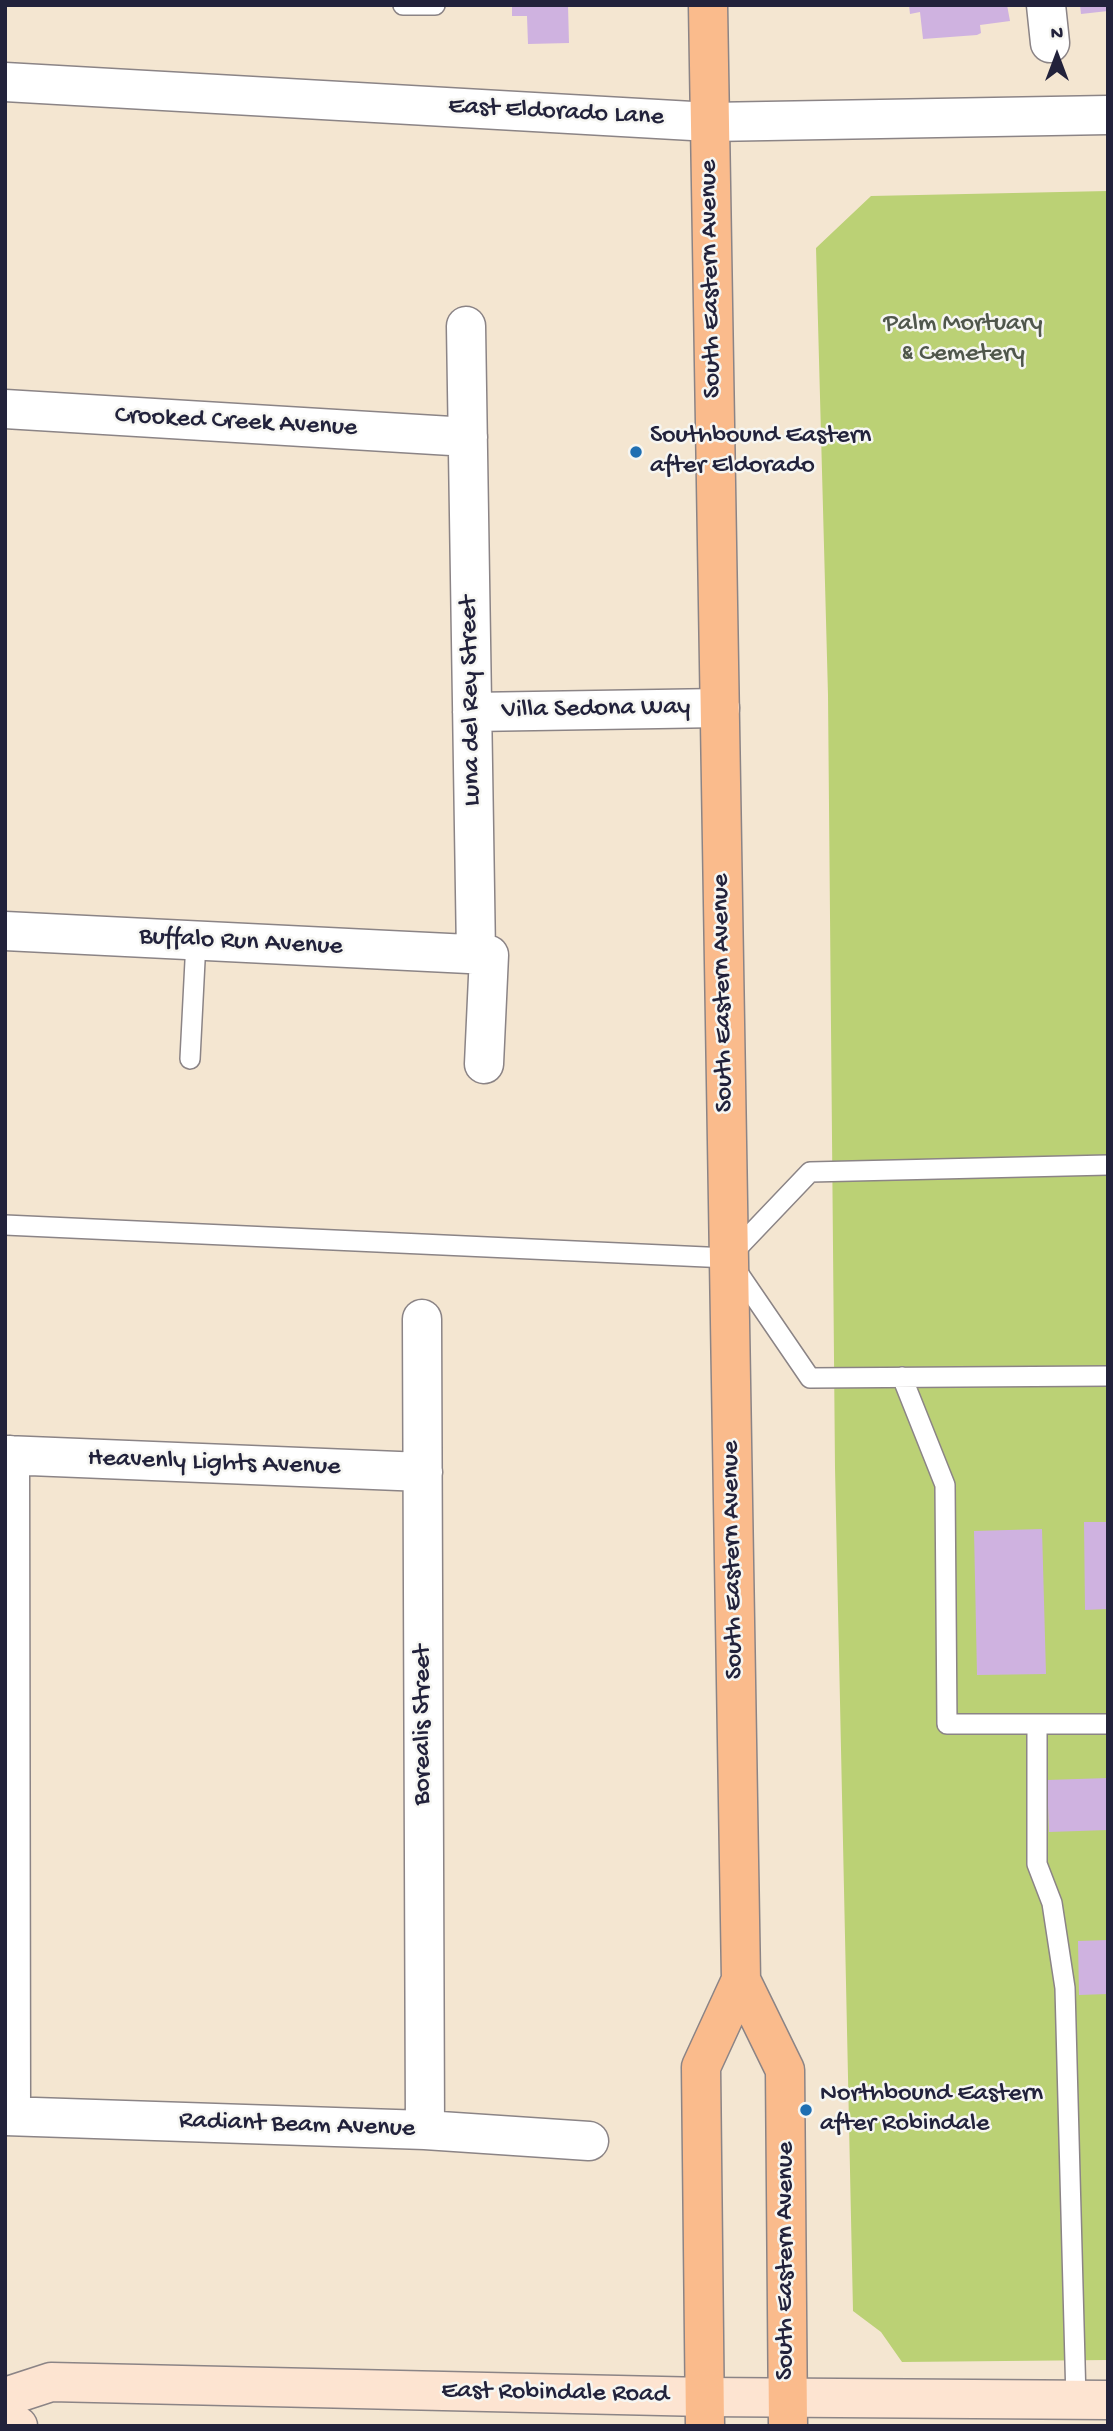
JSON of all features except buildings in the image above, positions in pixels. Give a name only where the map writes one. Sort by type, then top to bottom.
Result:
[{"type":"main road","name":"South Eastern Avenue","points":[[708,5],[741,1980],[785,2070],[788,2412]]},
{"type":"main road","name":"South Eastern Avenue","points":[[705,2411],[701,2067],[741,1980]]},
{"type":"street","points":[[1046,5],[1050,43]]},
{"type":"street","name":"East Eldorado Lane","points":[[5,82],[710,122],[1108,115]]},
{"type":"street","name":"Luna del Rey Street","points":[[466,326],[476,954],[489,955],[484,1063]]},
{"type":"street","name":"Crooked Creek Avenue","points":[[5,409],[468,437]]},
{"type":"street","name":"Villa Sedona Way","points":[[472,712],[720,708]]},
{"type":"street","name":"Buffalo Run Avenue","points":[[5,931],[476,954]]},
{"type":"street","name":"Borealis Street","points":[[422,1319],[425,2130]]},
{"type":"street","points":[[8,1455],[8,2116]]},
{"type":"street","name":"Heavenly Lights Avenue","points":[[8,1455],[423,1472]]},
{"type":"street","name":"Radiant Beam Avenue","points":[[8,2116],[425,2130],[589,2141]]},
{"type":"street","name":"East Robindale Road","points":[[5,2397],[51,2382],[705,2411],[788,2412],[1092,2400]]},
{"type":"street","points":[[5,2421],[18,2426]]},
{"type":"lane","points":[[403,5],[435,5]]},
{"type":"lane","points":[[190,1059],[196,941]]},
{"type":"lane","points":[[5,1225],[728,1258],[810,1172],[1108,1165]]},
{"type":"lane","points":[[728,1258],[810,1378],[1108,1376]]},
{"type":"lane","points":[[902,1377],[945,1485],[947,1724],[1108,1724]]},
{"type":"lane","points":[[1037,1724],[1037,1864],[1052,1903],[1065,1988],[1092,2400]]},
{"type":"green space","name":"Palm Mortuary & Cemetery","points":[[1108,191],[1108,2360],[902,2362],[881,2332],[853,2311],[835,1468],[828,695],[816,248],[871,196]]},
{"type":"place","name":"Southbound Eastern after Eldorado","points":[[636,452]]},
{"type":"place","name":"Northbound Eastern after Robindale","points":[[806,2110]]}]
